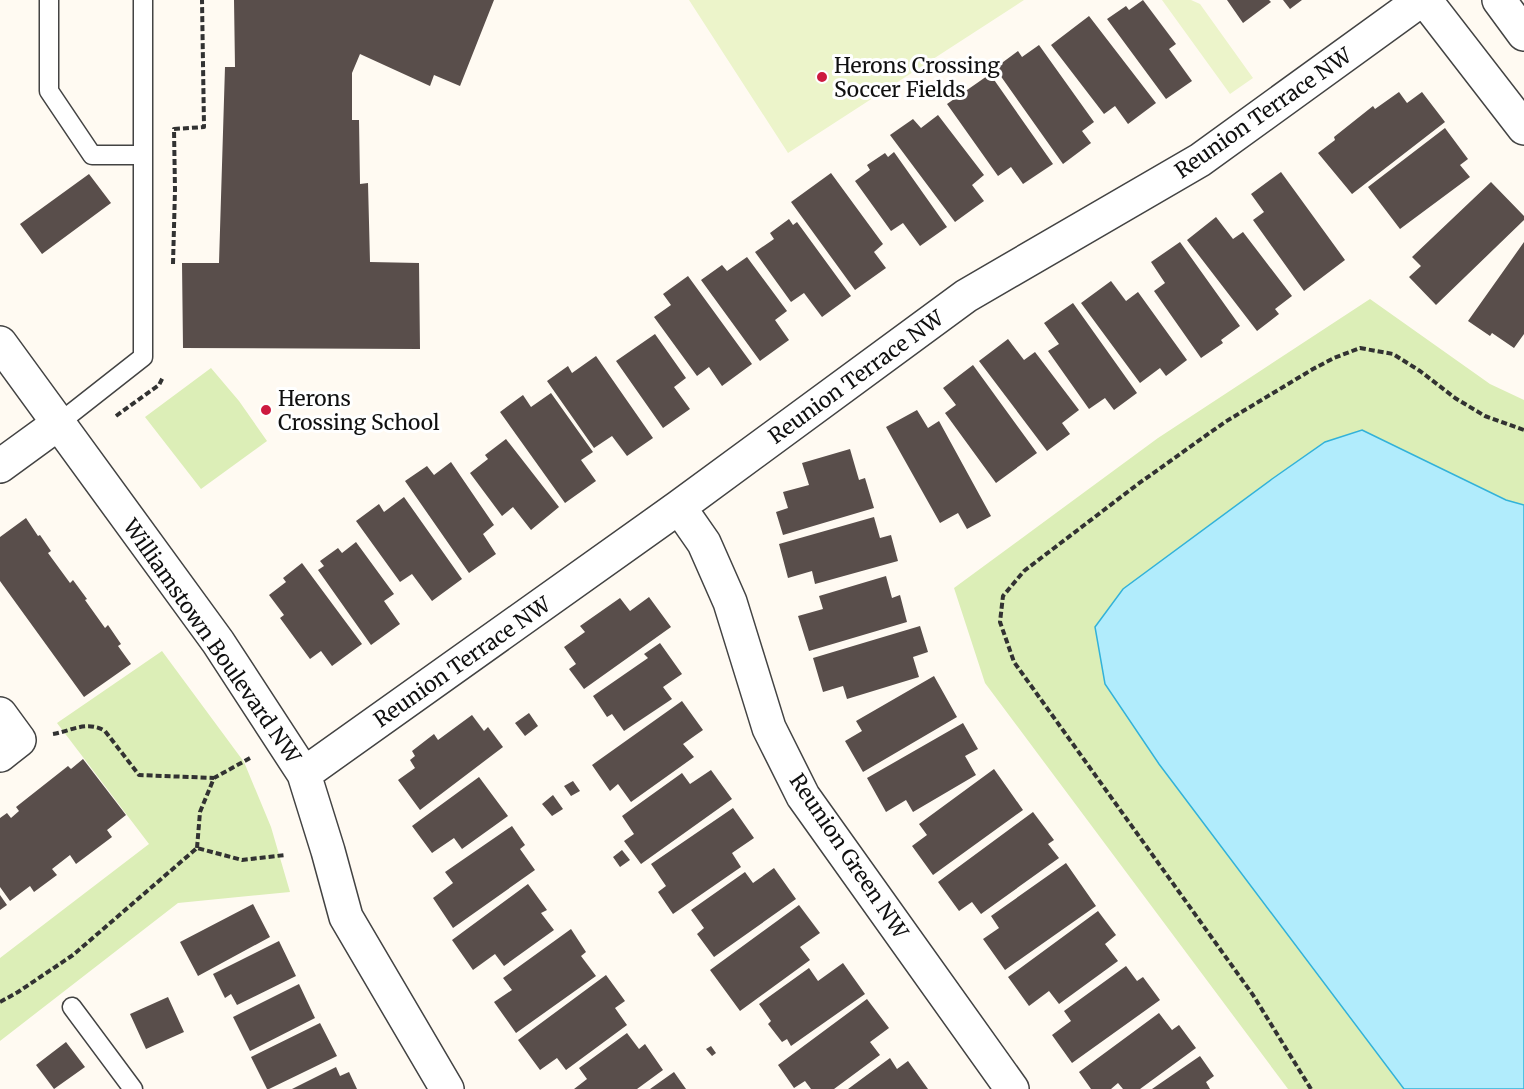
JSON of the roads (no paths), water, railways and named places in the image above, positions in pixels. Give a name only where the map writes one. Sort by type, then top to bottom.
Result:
[{"type":"street","points":[[1423,0],[1524,128]]},
{"type":"street","name":"Reunion Terrace NW","points":[[304,774],[679,507],[966,296],[1200,160],[1423,0]]},
{"type":"street","points":[[1499,0],[1524,34]]},
{"type":"street","name":"Williamstown Boulevard NW","points":[[0,343],[218,642],[304,774],[346,917],[447,1089]]},
{"type":"street","points":[[0,466],[59,423]]},
{"type":"street","name":"Reunion Green NW","points":[[679,507],[704,543],[730,602],[769,728],[803,796],[1012,1089]]},
{"type":"street","points":[[0,714],[10,748]]},
{"type":"lane","points":[[49,0],[50,92],[92,155],[143,155]]},
{"type":"lane","points":[[59,423],[143,357],[143,0]]},
{"type":"lane","points":[[72,1007],[133,1089]]},
{"type":"water","points":[[1362,430],[1506,500],[1524,505],[1524,1089],[1404,1089],[1159,764],[1105,684],[1095,627],[1123,589],[1325,442]]},
{"type":"place","name":"Herons Crossing Soccer Fields","points":[[822,77]]},
{"type":"place","name":"Herons Crossing School","points":[[266,410]]}]
